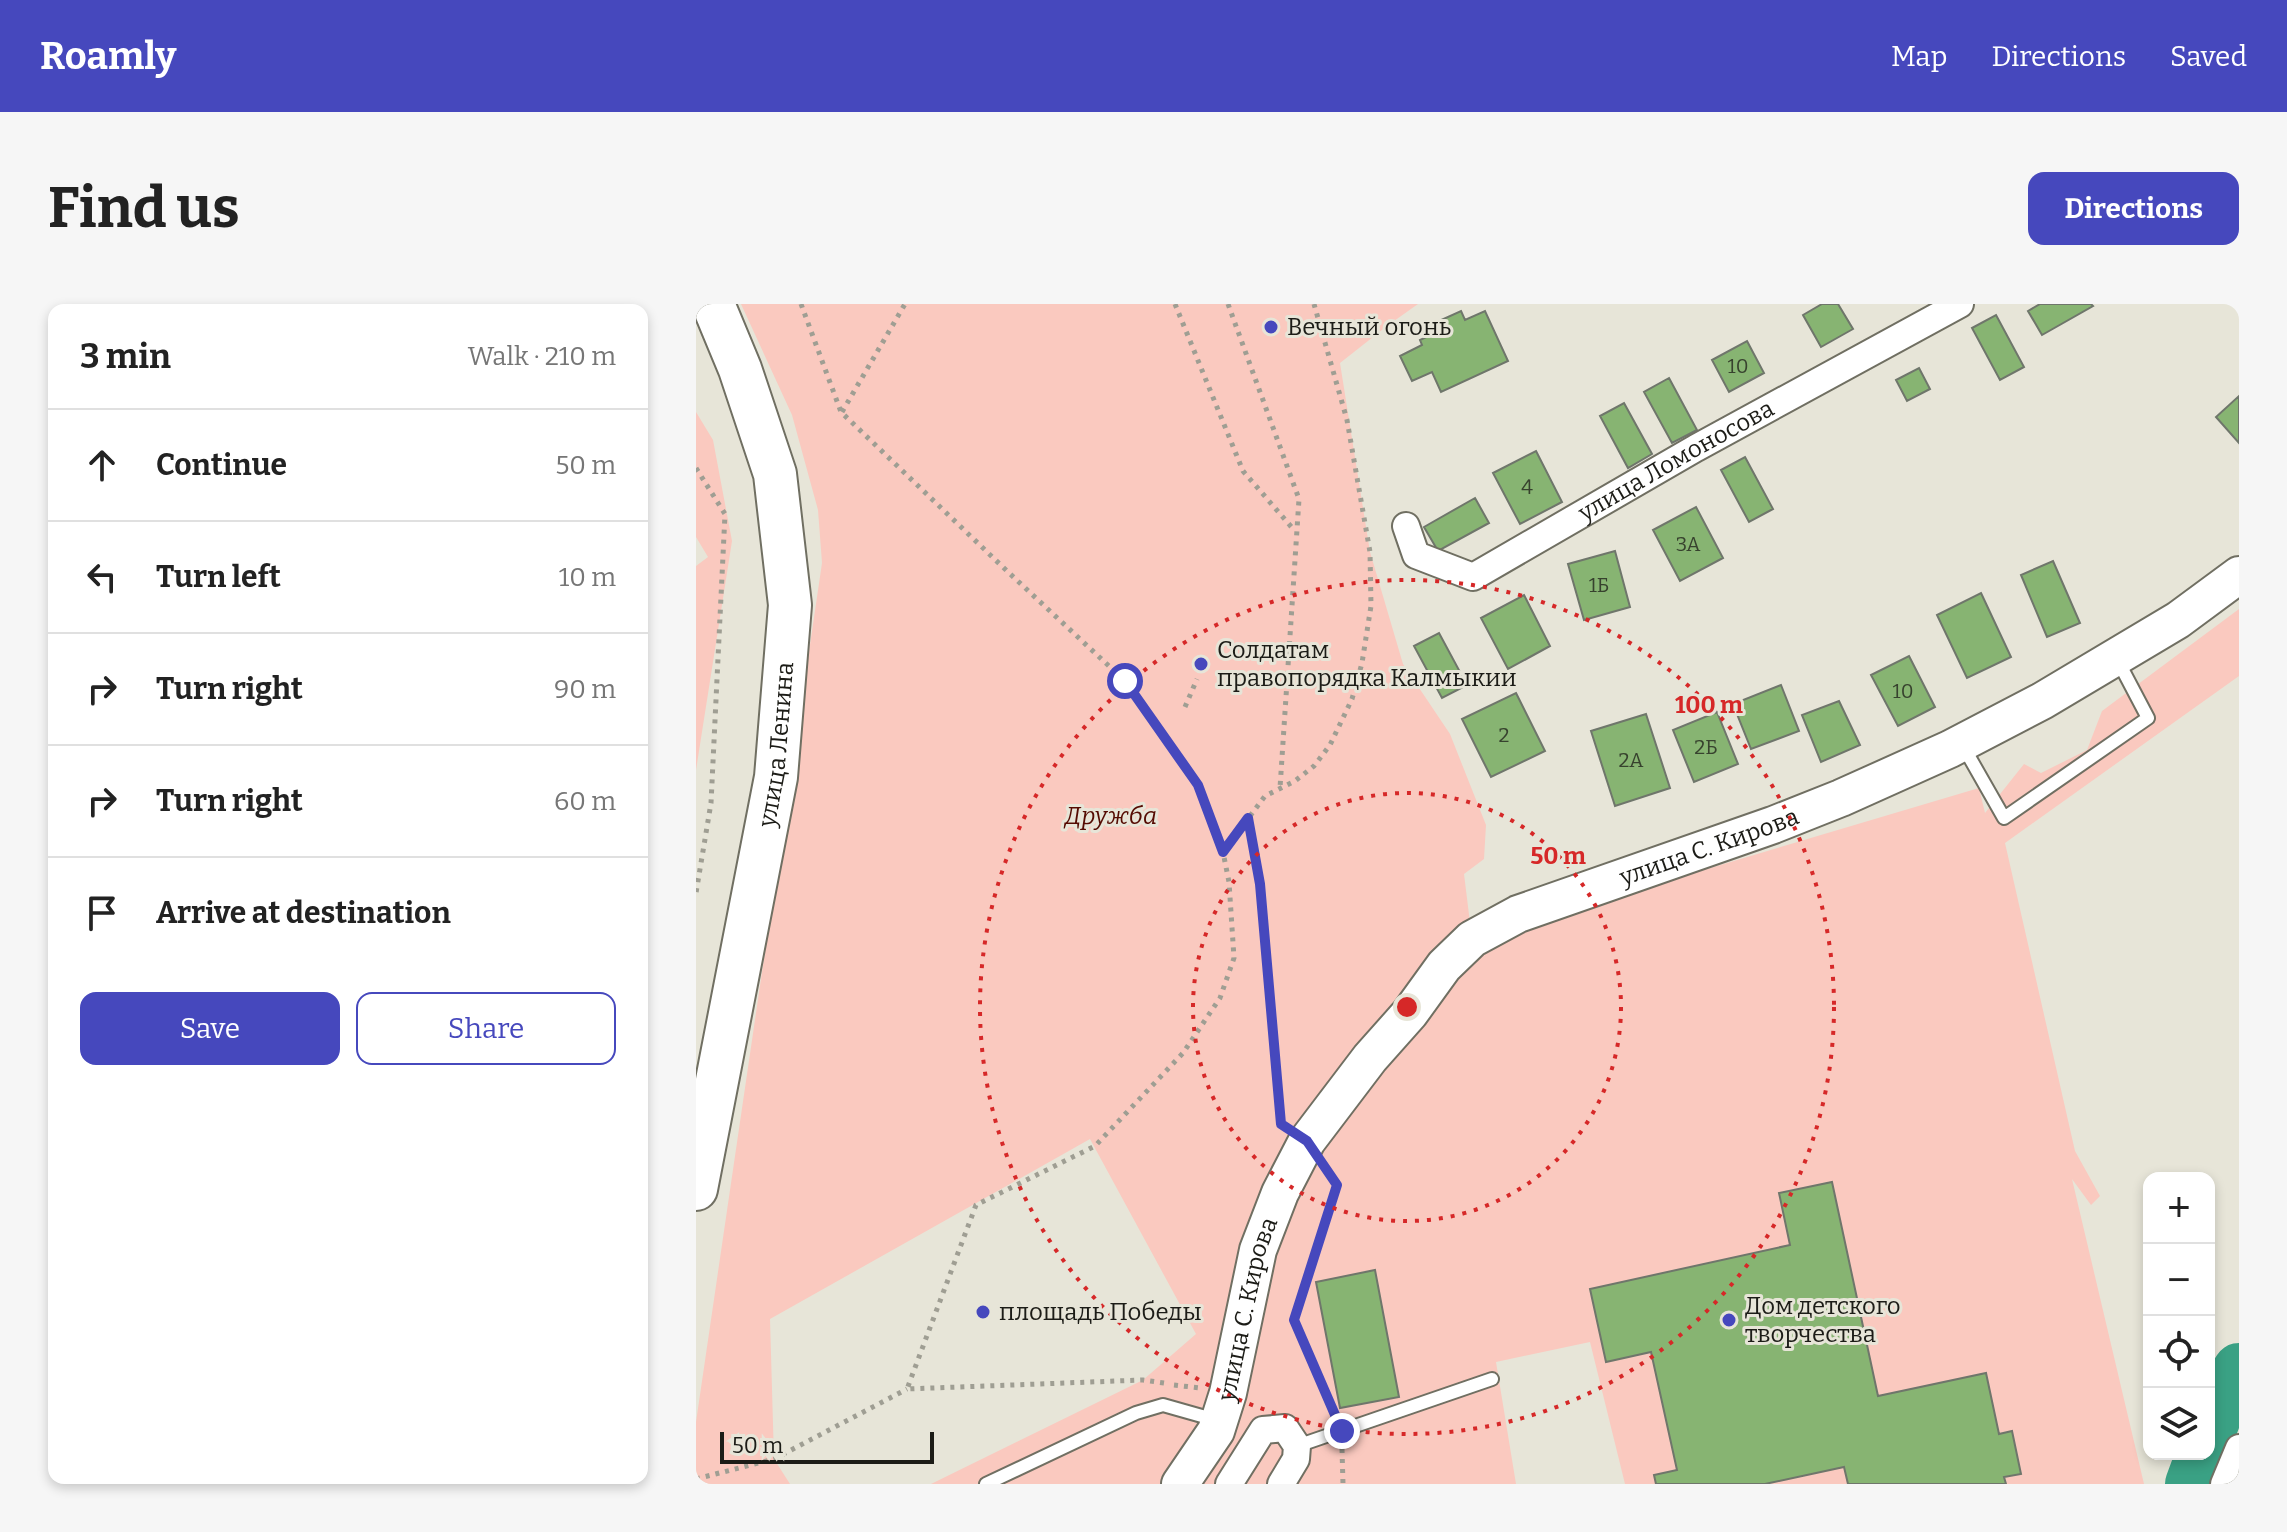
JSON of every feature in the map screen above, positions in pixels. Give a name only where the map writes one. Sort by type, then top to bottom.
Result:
[{"type":"main road","name":"улица Ленина","points":[[696,1189],[776,777],[790,605],[775,474],[740,369],[713,304]]},
{"type":"main road","name":"улица С. Кирова","points":[[1180,1484],[1216,1431],[1258,1250],[1280,1193],[1307,1141],[1444,966],[1472,939],[1518,914],[1708,849],[1827,803],[1961,743],[2042,701],[2178,620],[2239,575]]},
{"type":"street","name":"улица Ломоносова","points":[[1406,526],[1416,555],[1473,577],[1696,448],[1960,304]]},
{"type":"street","points":[[1229,1484],[1263,1430],[1285,1428],[1297,1446],[1296,1459],[1281,1484]]},
{"type":"street","points":[[2224,1484],[2239,1448]]},
{"type":"lane","points":[[1961,743],[2004,818],[2148,718],[2116,657]]},
{"type":"lane","points":[[1297,1446],[1492,1379]]},
{"type":"lane","points":[[986,1484],[1136,1413],[1163,1405],[1224,1407]]},
{"type":"path","points":[[801,304],[841,412],[1125,681],[1198,785],[1223,852],[1229,882],[1234,958],[1220,998],[1183,1053],[1095,1146],[976,1205],[907,1389]]},
{"type":"path","points":[[841,412],[905,304]]},
{"type":"path","points":[[1175,304],[1243,471],[1295,532]]},
{"type":"path","points":[[1228,304],[1299,499],[1280,788]]},
{"type":"path","points":[[1223,852],[1265,796],[1295,781],[1314,766],[1330,745],[1352,699],[1362,663],[1371,606],[1370,552],[1347,420],[1314,304]]},
{"type":"path","points":[[696,468],[725,514],[711,803],[696,893]]},
{"type":"path","points":[[1185,707],[1197,679]]},
{"type":"path","points":[[1248,818],[1260,884],[1281,1124],[1307,1141],[1337,1185],[1294,1320],[1342,1431],[1343,1484]]},
{"type":"path","points":[[696,1479],[774,1459],[907,1389],[1143,1380],[1224,1407]]},
{"type":"green space","name":"Дружба","points":[[741,304],[1418,304],[1340,363],[1370,552],[1403,664],[1450,734],[1486,825],[1484,859],[1464,874],[1472,939],[1979,788],[1985,813],[2024,764],[2041,773],[2087,750],[2102,711],[2239,609],[2239,676],[2005,843],[2075,1151],[2100,1196],[2091,1205],[2072,1179],[2144,1484],[2006,1484],[2004,1477],[2021,1473],[2012,1432],[1999,1434],[1985,1373],[1878,1396],[1831,1182],[1779,1193],[1790,1245],[1651,1352],[1677,1470],[1654,1475],[1656,1484],[1625,1484],[1590,1342],[1496,1362],[1516,1484],[931,1484],[1143,1380],[1196,1334],[1090,1139],[770,1319],[774,1459],[790,1484],[696,1484],[696,1422],[822,563],[818,510],[792,415]]},
{"type":"green space","points":[[696,412],[713,440],[732,541],[696,770],[696,566],[708,557],[696,537]]},
{"type":"green space","points":[[1844,1467],[1848,1484],[1765,1484]]},
{"type":"building","points":[[1822,304],[1838,304],[1853,329],[1821,347],[1803,315]]},
{"type":"building","points":[[2040,304],[2093,306],[2042,335],[2028,311]]},
{"type":"building","points":[[1461,311],[1465,320],[1485,311],[1508,361],[1441,392],[1432,372],[1412,381],[1400,356],[1422,345],[1420,340],[1443,329],[1439,321]]},
{"type":"building","points":[[1996,315],[2024,367],[2000,380],[1972,328]]},
{"type":"building","points":[[1747,341],[1764,373],[1729,392],[1712,360]]},
{"type":"building","points":[[1919,368],[1930,389],[1907,401],[1896,380]]},
{"type":"building","points":[[1669,378],[1697,430],[1672,443],[1644,392]]},
{"type":"building","points":[[2239,396],[2239,443],[2216,417]]},
{"type":"building","points":[[1624,403],[1652,454],[1628,468],[1600,416]]},
{"type":"building","points":[[1536,451],[1562,502],[1520,524],[1493,473]]},
{"type":"building","points":[[1745,457],[1773,509],[1749,522],[1721,470]]},
{"type":"building","points":[[1475,498],[1489,523],[1438,551],[1424,527]]},
{"type":"building","points":[[1696,507],[1723,558],[1680,581],[1653,530]]},
{"type":"building","points":[[1615,551],[1630,607],[1584,620],[1568,564]]},
{"type":"building","points":[[2053,561],[2080,623],[2047,637],[2021,575]]},
{"type":"building","points":[[1981,593],[2011,657],[1967,678],[1937,615]]},
{"type":"building","points":[[1524,595],[1550,646],[1508,669],[1481,618]]},
{"type":"building","points":[[1439,633],[1467,685],[1442,698],[1414,646]]},
{"type":"building","points":[[1909,656],[1935,707],[1898,726],[1871,675]]},
{"type":"building","points":[[1781,685],[1799,731],[1751,749],[1733,704]]},
{"type":"building","points":[[1516,693],[1545,751],[1491,777],[1462,719]]},
{"type":"building","points":[[1839,701],[1860,745],[1821,762],[1802,715]]},
{"type":"building","points":[[1717,712],[1738,764],[1694,782],[1673,730]]},
{"type":"building","points":[[1646,714],[1670,788],[1615,806],[1591,731]]},
{"type":"building","name":"Дом детского творчества","points":[[1832,1182],[1878,1396],[1986,1373],[1999,1434],[2012,1431],[2021,1474],[2004,1477],[2006,1484],[1848,1484],[1844,1467],[1765,1484],[1656,1484],[1654,1475],[1677,1470],[1651,1352],[1606,1362],[1590,1289],[1790,1245],[1779,1193]]},
{"type":"building","points":[[1375,1270],[1399,1397],[1340,1408],[1316,1282]]},
{"type":"waterway","points":[[2215,1418],[2225,1391],[2239,1369]]},
{"type":"waterway","points":[[2191,1484],[2200,1460]]},
{"type":"place","name":"Вечный огонь","points":[[1271,327]]},
{"type":"place","name":"Солдатам правопорядка Калмыкии","points":[[1201,664]]},
{"type":"place","name":"площадь Победы","points":[[983,1312]]},
{"type":"place","name":"Дом детского творчества","points":[[1729,1320]]},
{"type":"route","points":[[1125,681],[1198,785],[1223,852],[1248,818],[1260,884],[1281,1124],[1307,1141],[1337,1185],[1294,1320],[1342,1431]]}]
